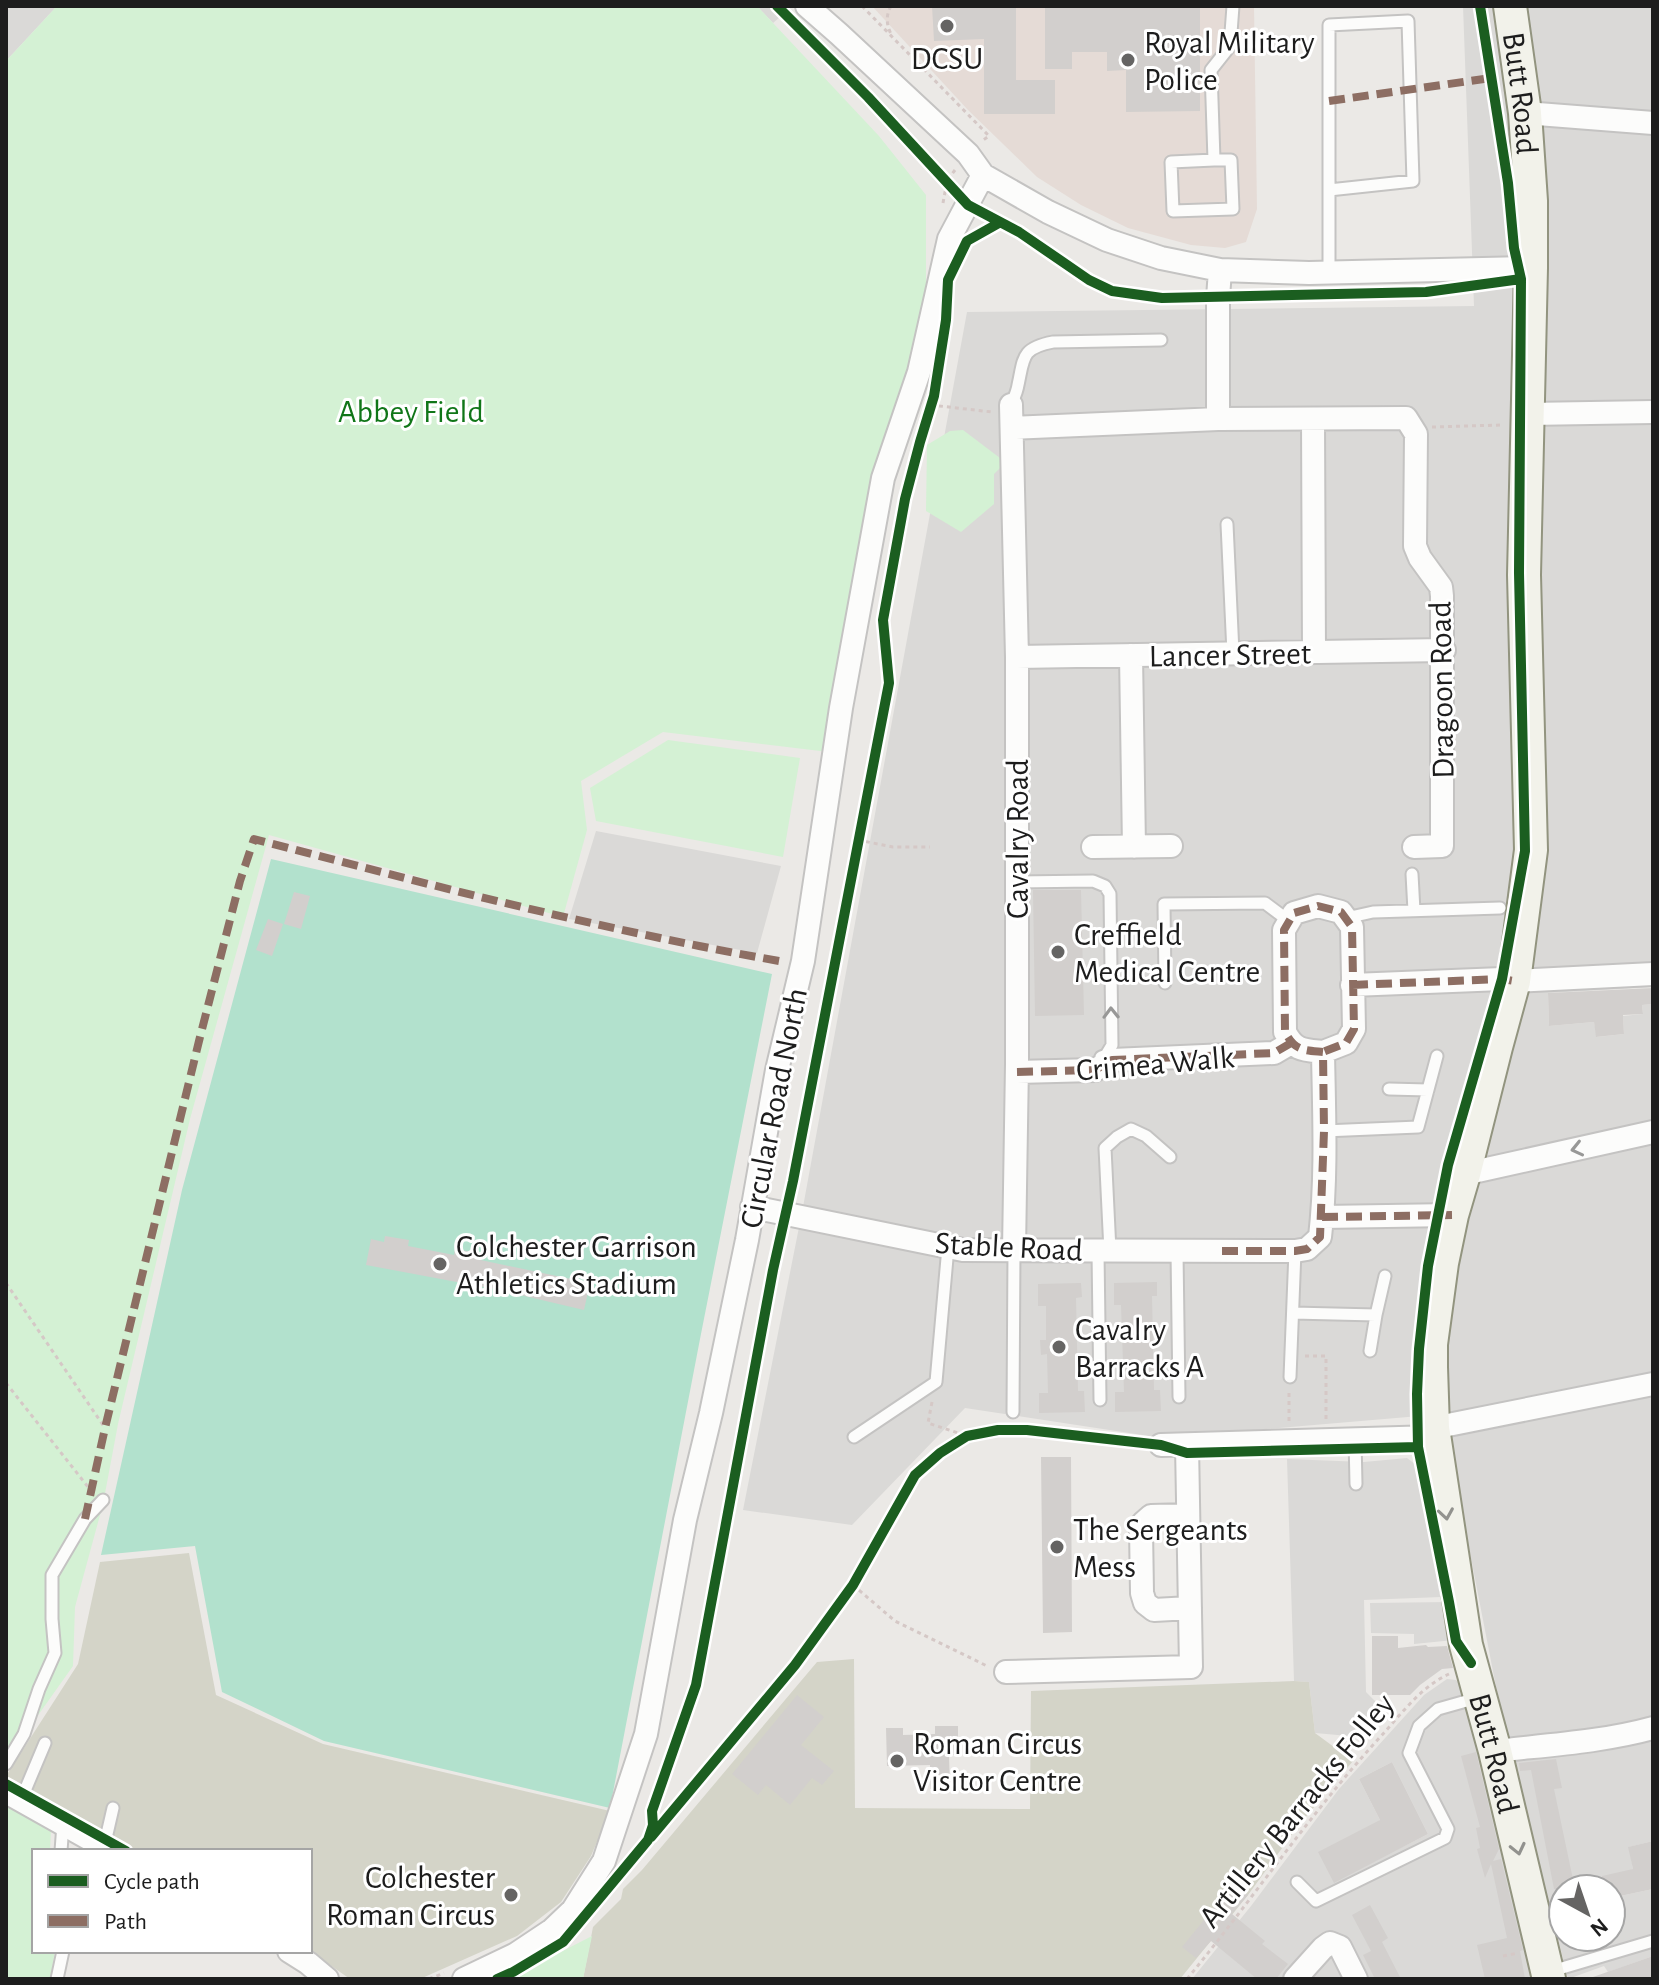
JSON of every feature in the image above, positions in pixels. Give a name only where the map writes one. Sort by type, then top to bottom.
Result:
[{"type":"main road","name":"Butt Road","points":[[1510,6],[1525,113],[1531,201],[1531,268],[1517,420],[1531,850],[1514,981],[1452,1215],[1431,1344],[1434,1432],[1466,1645],[1495,1751],[1548,1976]]},
{"type":"street","points":[[807,6],[968,154],[983,175],[1048,212],[1107,240],[1161,258],[1220,270],[1329,273],[1531,268]]},
{"type":"street","points":[[1525,113],[1653,123]]},
{"type":"street","name":"Circular Road North","points":[[454,1976],[516,1954],[552,1930],[573,1910],[604,1861],[646,1734],[685,1520],[711,1413],[747,1240],[777,1070],[803,961],[841,708],[883,478],[919,372],[949,239],[983,175]]},
{"type":"street","points":[[1218,419],[1220,270]]},
{"type":"street","points":[[1517,420],[1653,412]]},
{"type":"street","points":[[1011,416],[1406,418],[1413,427]]},
{"type":"street","name":"Cavalry Road","points":[[1011,416],[1017,657],[1014,1250]]},
{"type":"street","points":[[1313,419],[1314,652]]},
{"type":"street","name":"Dragoon Road","points":[[1413,427],[1416,434],[1415,546],[1441,587],[1444,650],[1442,846],[1414,847]]},
{"type":"street","name":"Lancer Street","points":[[1017,657],[1444,650]]},
{"type":"street","points":[[1131,655],[1134,847]]},
{"type":"street","points":[[1093,847],[1171,846]]},
{"type":"street","points":[[1318,906],[1341,912],[1352,927],[1354,1029],[1346,1043],[1323,1052],[1304,1050],[1291,1043],[1285,1032],[1284,930],[1289,921],[1294,913],[1318,906]]},
{"type":"street","points":[[1352,985],[1653,974]]},
{"type":"street","name":"Crimea Walk","points":[[1017,1068],[1095,1070],[1112,1060],[1274,1053],[1291,1043]]},
{"type":"street","points":[[1295,1251],[1307,1249],[1320,1237],[1323,1052]]},
{"type":"street","points":[[1464,1174],[1653,1132]]},
{"type":"street","name":"Stable Road","points":[[752,1207],[963,1250],[1295,1251]]},
{"type":"street","points":[[1322,1217],[1452,1215]]},
{"type":"street","points":[[1161,1445],[1355,1439],[1434,1432],[1653,1384]]},
{"type":"street","points":[[1006,1672],[1191,1667],[1187,1445]]},
{"type":"street","points":[[1188,1515],[1151,1516],[1143,1523],[1142,1593],[1145,1603],[1154,1610],[1190,1608]]},
{"type":"street","points":[[1495,1751],[1608,1738],[1653,1728]]},
{"type":"street","points":[[14,1796],[108,1849]]},
{"type":"street","points":[[1295,1979],[1330,1943],[1340,1947],[1356,1979]]},
{"type":"street","points":[[292,1953],[327,1979]]},
{"type":"lane","points":[[1214,160],[1211,70],[1230,46],[1233,6]]},
{"type":"lane","points":[[1329,190],[1413,181],[1408,21],[1329,25],[1329,190],[1329,273]]},
{"type":"lane","points":[[1214,160],[1231,160],[1233,209],[1173,211],[1171,162],[1214,160]]},
{"type":"lane","points":[[1011,416],[1021,367],[1027,352],[1036,345],[1161,340]]},
{"type":"lane","points":[[1227,524],[1233,653]]},
{"type":"lane","points":[[1412,874],[1414,911]]},
{"type":"lane","points":[[1017,882],[1093,881],[1105,886],[1110,894],[1112,1045],[1106,1055],[1097,1059],[1017,1068]]},
{"type":"lane","points":[[1165,983],[1164,904],[1265,903],[1289,921]]},
{"type":"lane","points":[[1346,918],[1373,912],[1500,908]]},
{"type":"lane","points":[[1324,1131],[1418,1127],[1437,1056]]},
{"type":"lane","points":[[1389,1089],[1428,1090]]},
{"type":"lane","points":[[1100,1400],[1105,1148],[1131,1129],[1146,1136],[1170,1157]]},
{"type":"lane","points":[[854,1437],[936,1382],[948,1247]]},
{"type":"lane","points":[[1013,1412],[1014,1250]]},
{"type":"lane","points":[[1290,1377],[1295,1251]]},
{"type":"lane","points":[[1177,1252],[1179,1397]]},
{"type":"lane","points":[[1370,1351],[1385,1276]]},
{"type":"lane","points":[[1293,1313],[1376,1315]]},
{"type":"lane","points":[[1355,1439],[1356,1484]]},
{"type":"lane","points":[[6,1764],[24,1734],[55,1653],[52,1575],[85,1519],[103,1500]]},
{"type":"lane","points":[[1297,1882],[1316,1901],[1445,1838],[1448,1829],[1409,1753],[1419,1726],[1438,1709],[1480,1697]]},
{"type":"lane","points":[[14,1796],[45,1743]]},
{"type":"lane","points":[[108,1849],[113,1808]]},
{"type":"lane","points":[[61,1849],[63,1824]]},
{"type":"lane","points":[[1548,1976],[1653,1941]]},
{"type":"lane","points":[[57,1979],[63,1953]]},
{"type":"path","points":[[862,6],[989,136],[968,154],[947,181],[943,206]]},
{"type":"path","points":[[891,6],[887,13],[888,28],[893,37]]},
{"type":"path","points":[[936,170],[968,205]]},
{"type":"path","points":[[927,418],[933,401],[1011,416]]},
{"type":"path","points":[[1413,427],[1517,420]]},
{"type":"path","points":[[855,853],[859,836],[893,847],[930,847]]},
{"type":"path","points":[[6,1283],[105,1428]]},
{"type":"path","points":[[1291,1356],[1326,1356],[1326,1440]]},
{"type":"path","points":[[1288,1441],[1290,1377]]},
{"type":"path","points":[[936,1382],[928,1423],[972,1435]]},
{"type":"path","points":[[6,1383],[92,1492]]},
{"type":"path","points":[[953,1445],[972,1435]]},
{"type":"path","points":[[845,1597],[860,1573]]},
{"type":"path","points":[[853,1585],[895,1621],[985,1665],[1006,1672]]},
{"type":"path","points":[[429,1979],[454,1976]]},
{"type":"shaded area","points":[[6,6],[57,6],[6,61]]},
{"type":"shaded area","points":[[757,6],[793,6],[773,23]]},
{"type":"shaded area","points":[[872,6],[1254,6],[1257,209],[1246,242],[1225,248],[1191,245],[1128,228],[1081,205],[1037,177],[968,110]]},
{"type":"shaded area","points":[[1463,6],[1653,6],[1653,987],[1548,993],[1549,1026],[1594,1022],[1597,1037],[1624,1034],[1623,1016],[1643,1014],[1642,1005],[1653,1004],[1653,1841],[1629,1847],[1633,1869],[1627,1873],[1547,1873],[1549,1953],[1542,1979],[1192,1979],[1339,1789],[1424,1695],[1447,1679],[1456,1680],[1505,1733],[1443,1414],[1162,1438],[965,1408],[852,1525],[743,1510],[803,1207],[967,312],[1474,306]],"holes":[[[1392,1762],[1428,1834],[1334,1882],[1380,1820],[1359,1779]]]},
{"type":"shaded area","points":[[596,831],[781,866],[757,953],[569,919]]},
{"type":"shaded area","points":[[1407,1458],[1415,1464],[1423,1485],[1441,1597],[1364,1600],[1366,1692],[1378,1704],[1349,1736],[1315,1733],[1309,1682],[1294,1681],[1287,1459],[1364,1462]]},
{"type":"shaded area","points":[[189,1553],[216,1695],[323,1744],[610,1811],[591,1856],[561,1902],[517,1936],[420,1979],[350,1979],[312,1952],[312,1849],[134,1849],[6,1776],[78,1664],[100,1562]]},
{"type":"shaded area","points":[[1449,1602],[1454,1640],[1414,1644],[1414,1634],[1371,1633],[1370,1603]]},
{"type":"shaded area","points":[[854,1659],[855,1808],[1030,1809],[1031,1691],[1309,1682],[1315,1733],[1353,1761],[1298,1826],[1248,1895],[1180,1979],[583,1979],[593,1927],[621,1899],[623,1889],[817,1662]]},
{"type":"shaded area","points":[[1653,1889],[1653,1956],[1608,1972],[1604,1966],[1568,1979],[1562,1953],[1627,1953],[1627,1895]]},
{"type":"green space","name":"Abbey Field","points":[[57,6],[757,6],[879,136],[926,195],[926,340],[906,417],[837,753],[663,732],[581,781],[587,830],[563,917],[269,835],[190,1119],[118,1424],[103,1504],[75,1607],[73,1666],[29,1728],[6,1750],[6,61]]},
{"type":"green space","points":[[963,430],[1000,458],[1000,468],[994,474],[994,504],[961,532],[926,511],[927,445],[950,431]]},
{"type":"green space","points":[[668,740],[800,758],[783,857],[596,821],[590,788]]},
{"type":"green space","name":"Colchester Garrison Athletics Stadium","points":[[271,859],[772,974],[610,1808],[324,1741],[222,1692],[195,1546],[101,1555],[182,1190]]},
{"type":"green space","points":[[6,1805],[51,1829],[50,1849],[32,1849],[32,1953],[55,1953],[50,1979],[6,1979]]},
{"type":"green space","points":[[592,1936],[583,1979],[508,1979]]},
{"type":"building","points":[[932,6],[1016,6],[1016,80],[1055,80],[1055,114],[984,114],[984,39],[934,41]]},
{"type":"building","points":[[1045,6],[1200,6],[1200,111],[1126,112],[1126,70],[1107,71],[1107,52],[1072,52],[1072,69],[1045,69]]},
{"type":"building","name":"Creffield Medical Centre","points":[[1033,890],[1081,890],[1084,1015],[1035,1016]]},
{"type":"building","points":[[294,892],[310,896],[301,929],[284,924]]},
{"type":"building","points":[[268,919],[283,924],[272,956],[256,950]]},
{"type":"building","points":[[1653,988],[1653,1004],[1642,1005],[1643,1014],[1623,1015],[1624,1034],[1596,1037],[1594,1022],[1549,1026],[1548,993]]},
{"type":"building","points":[[385,1236],[409,1240],[408,1246],[454,1255],[455,1249],[478,1253],[476,1259],[590,1283],[584,1310],[516,1293],[366,1265],[371,1239],[384,1242]]},
{"type":"building","points":[[1157,1282],[1157,1296],[1152,1296],[1154,1390],[1160,1390],[1161,1411],[1115,1412],[1115,1392],[1124,1392],[1121,1305],[1114,1305],[1114,1283]]},
{"type":"building","name":"Cavalry Barracks A","points":[[1081,1283],[1082,1297],[1076,1298],[1078,1391],[1084,1391],[1085,1412],[1039,1413],[1039,1393],[1048,1393],[1047,1354],[1041,1355],[1040,1340],[1046,1340],[1046,1306],[1038,1306],[1038,1284]]},
{"type":"building","name":"The Sergeants Mess","points":[[1041,1457],[1071,1457],[1072,1632],[1043,1633]]},
{"type":"building","points":[[1372,1636],[1398,1636],[1398,1648],[1447,1646],[1453,1668],[1442,1669],[1410,1695],[1372,1695]]},
{"type":"building","points":[[797,1695],[824,1717],[801,1745],[834,1771],[822,1785],[812,1778],[790,1805],[766,1785],[758,1795],[732,1774]]},
{"type":"building","name":"Roman Circus Visitor Centre","points":[[935,1726],[958,1726],[958,1755],[949,1755],[950,1789],[930,1789],[930,1765],[887,1766],[886,1728],[903,1728],[903,1735],[935,1734]]},
{"type":"building","points":[[1476,1752],[1499,1849],[1493,1861],[1501,1859],[1523,1950],[1520,1951],[1525,1979],[1485,1979],[1477,1945],[1507,1938],[1491,1864],[1485,1878],[1477,1849],[1480,1848],[1476,1828],[1480,1827],[1461,1756]]},
{"type":"building","points":[[1556,1759],[1562,1788],[1554,1789],[1572,1873],[1551,1873],[1531,1770],[1520,1771],[1519,1763]]},
{"type":"building","points":[[1392,1762],[1428,1834],[1334,1883],[1318,1852],[1380,1820],[1359,1779]]},
{"type":"building","points":[[1653,1841],[1653,1889],[1627,1895],[1627,1873],[1615,1873],[1633,1869],[1628,1847]]},
{"type":"building","points":[[1234,1883],[1248,1895],[1232,1914],[1288,1964],[1276,1979],[1257,1979],[1211,1941],[1196,1958],[1182,1947]]},
{"type":"building","points":[[1370,1905],[1388,1938],[1382,1942],[1401,1979],[1375,1979],[1363,1955],[1371,1951],[1352,1915]]},
{"type":"building","points":[[1653,1956],[1653,1979],[1593,1979],[1593,1977]]},
{"type":"marked path","points":[[1329,101],[1491,78]]},
{"type":"marked path","points":[[85,1519],[199,1041],[240,881],[254,839],[585,922],[785,962]]},
{"type":"marked path","points":[[1222,1251],[1295,1251],[1307,1249],[1320,1237],[1323,1052],[1300,1048],[1292,1043],[1285,1032],[1284,930],[1294,913],[1318,906],[1341,912],[1352,927],[1354,1029],[1346,1043],[1323,1052]]},
{"type":"marked path","points":[[1352,985],[1514,981]]},
{"type":"marked path","points":[[1017,1072],[1095,1070],[1112,1060],[1274,1053],[1291,1043]]},
{"type":"marked path","points":[[1322,1217],[1452,1215]]},
{"type":"cycle path","points":[[777,6],[868,97],[968,205],[1019,232],[1089,280],[1112,291],[1162,298],[1426,292],[1521,279]]},
{"type":"cycle path","points":[[1471,1663],[1456,1641],[1418,1447],[1417,1394],[1428,1266],[1448,1165],[1502,979],[1525,851],[1519,573],[1521,279],[1480,6]]},
{"type":"cycle path","points":[[497,1979],[563,1942],[648,1840],[653,1825],[652,1811],[696,1685],[773,1270],[889,683],[883,620],[905,499],[934,396],[946,320],[948,280],[967,241],[999,223]]},
{"type":"cycle path","points":[[651,1837],[795,1665],[853,1585],[915,1475],[940,1453],[967,1436],[998,1430],[1027,1430],[1161,1445],[1187,1453],[1418,1447]]},
{"type":"cycle path","points":[[6,1784],[122,1849]]},
{"type":"place","name":"DCSU","points":[[947,26]]},
{"type":"place","name":"Royal Military Police","points":[[1128,60]]},
{"type":"place","name":"Creffield Medical Centre","points":[[1058,952]]},
{"type":"place","name":"Colchester Garrison Athletics Stadium","points":[[440,1264]]},
{"type":"place","name":"Cavalry Barracks A","points":[[1059,1347]]},
{"type":"place","name":"The Sergeants Mess","points":[[1057,1547]]},
{"type":"place","name":"Roman Circus Visitor Centre","points":[[897,1761]]},
{"type":"place","name":"Colchester Roman Circus","points":[[511,1895]]}]
